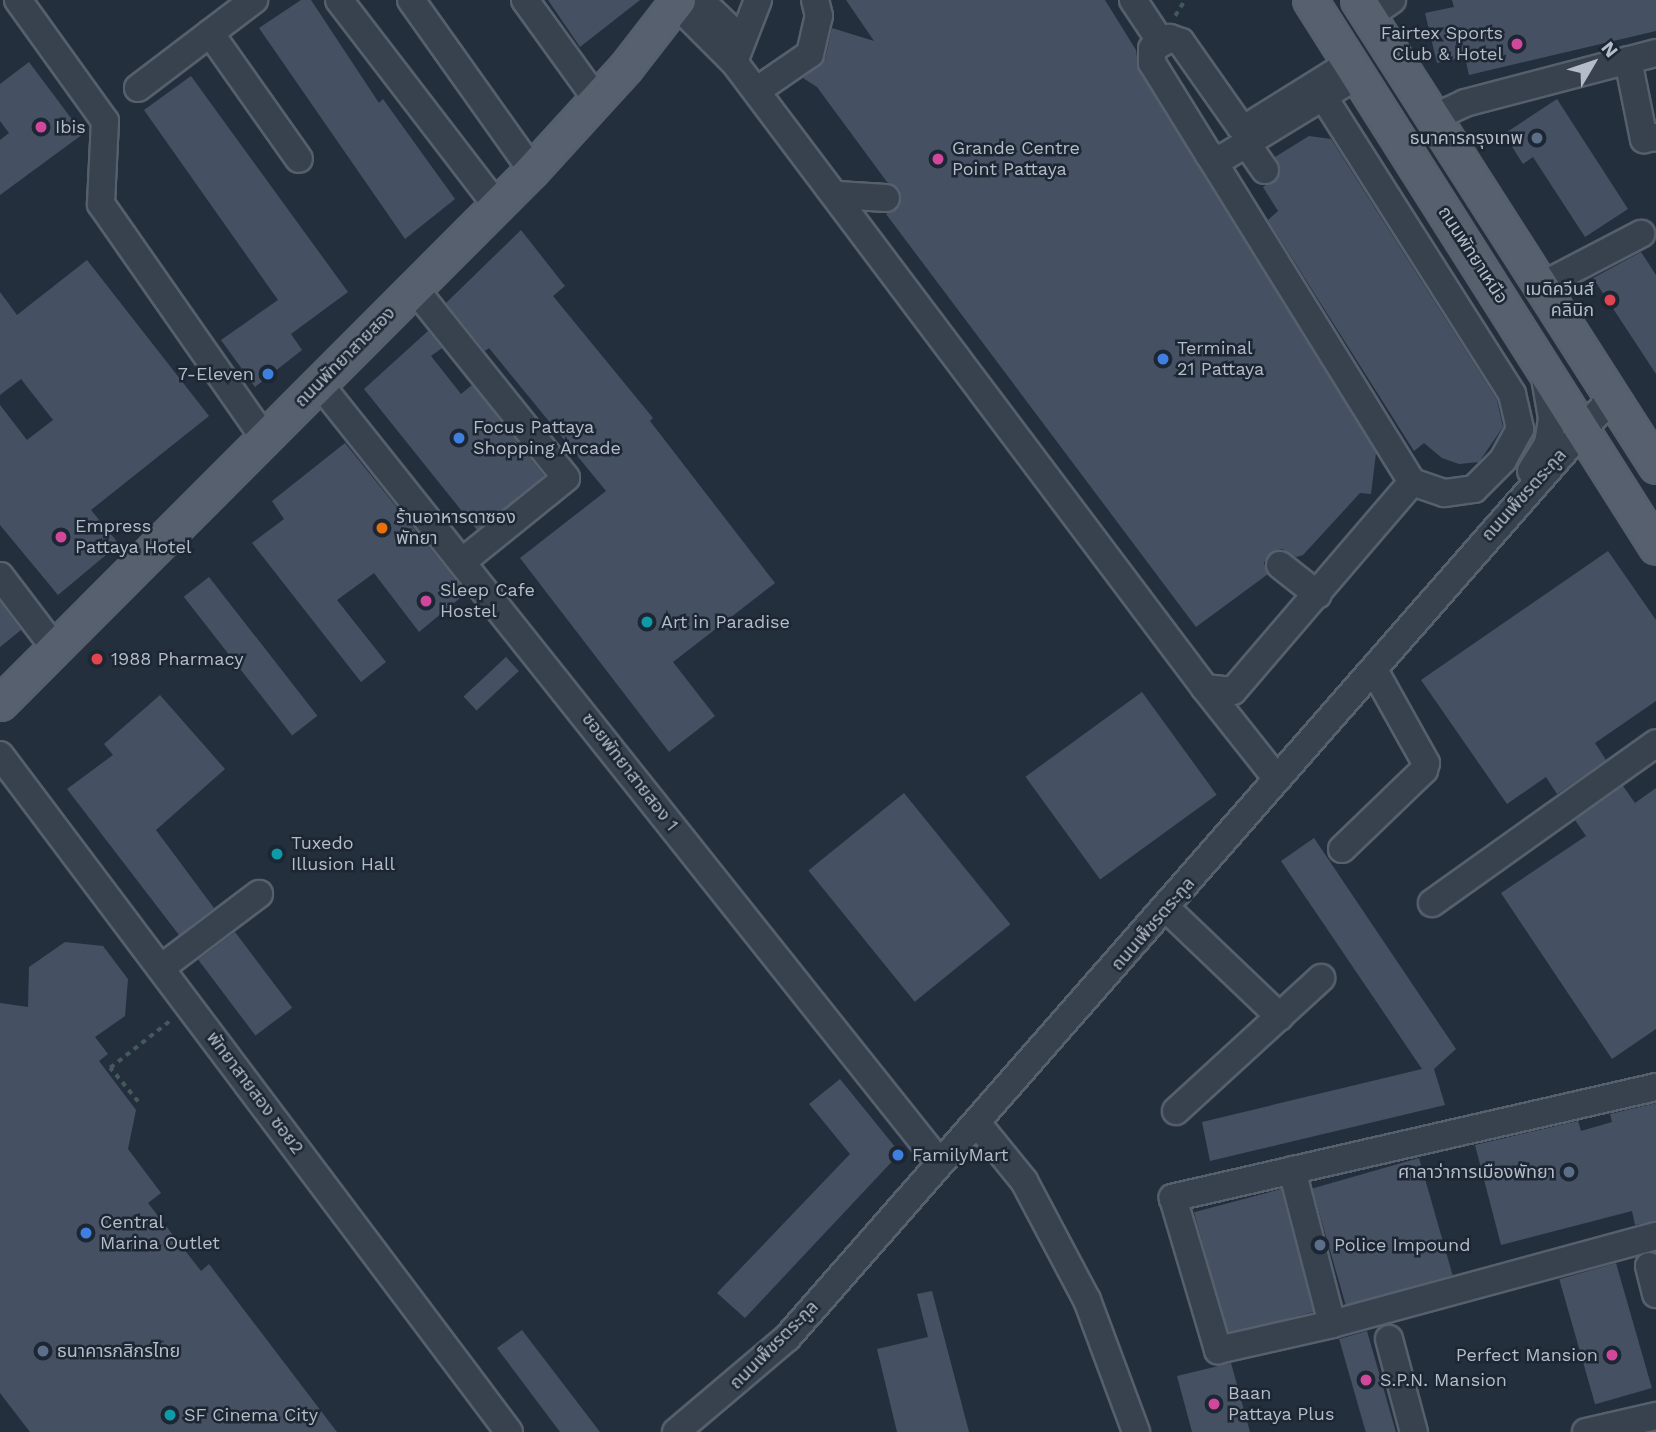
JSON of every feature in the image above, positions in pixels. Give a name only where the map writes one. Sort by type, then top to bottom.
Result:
[{"type":"main road","name":"ถนนพัทยาสายสอง","points":[[0,703],[265,439],[318,382],[497,206],[597,100],[684,1]]},
{"type":"main road","name":"ถนนพัทยาเหนือ","points":[[1307,3],[1354,69],[1656,547]]},
{"type":"main road","points":[[1373,5],[1433,118],[1656,466]]},
{"type":"street","points":[[19,0],[105,121],[101,204],[265,439]]},
{"type":"street","points":[[138,88],[254,0]]},
{"type":"street","points":[[339,0],[497,206]]},
{"type":"street","points":[[411,0],[532,170]]},
{"type":"street","points":[[525,0],[597,100]]},
{"type":"street","points":[[738,50],[758,0]]},
{"type":"street","points":[[759,89],[810,54],[819,16],[815,0]]},
{"type":"street","points":[[1133,0],[1161,42]]},
{"type":"street","points":[[684,1],[738,50],[759,89],[837,195],[1205,688],[1278,779]]},
{"type":"street","points":[[210,33],[299,159]]},
{"type":"street","points":[[1323,96],[1512,394],[1520,429],[1503,460],[1474,489],[1444,493],[1412,482],[1152,63],[1152,49],[1171,38],[1181,42],[1240,126],[1247,127],[1354,69]]},
{"type":"street","points":[[1433,118],[1465,103],[1656,52]]},
{"type":"street","points":[[1629,60],[1644,139],[1656,137]]},
{"type":"street","points":[[1209,155],[1221,159],[1323,96],[1354,69]]},
{"type":"street","points":[[1246,144],[1265,170]]},
{"type":"street","points":[[837,195],[886,198]]},
{"type":"street","points":[[1541,286],[1641,234]]},
{"type":"street","points":[[414,288],[566,478],[463,561]]},
{"type":"street","points":[[1489,533],[1548,444],[1552,418],[1543,365]]},
{"type":"street","name":"ซอยพัทยาสายสอง 1","points":[[318,382],[940,1163]]},
{"type":"street","name":"ถนนเพ็ชรตระกูล","points":[[679,1431],[787,1338],[1167,909],[1489,533],[1612,397]]},
{"type":"street","points":[[1205,688],[1233,691],[1335,586],[1412,482]]},
{"type":"street","points":[[1280,565],[1335,586]]},
{"type":"street","points":[[0,576],[54,647]]},
{"type":"street","points":[[1342,849],[1424,770],[1426,763],[1374,670]]},
{"type":"street","points":[[1432,903],[1656,743]]},
{"type":"street","name":"พัทยาสายสอง ซอย2","points":[[0,755],[509,1432]]},
{"type":"street","points":[[161,968],[259,894]]},
{"type":"street","points":[[1167,909],[1280,1017]]},
{"type":"street","points":[[1176,1111],[1321,978]]},
{"type":"street","points":[[1656,1087],[1173,1198],[1218,1350],[1332,1324],[1656,1236]]},
{"type":"street","points":[[977,1123],[1024,1181],[1087,1300],[1136,1432]]},
{"type":"street","points":[[1292,1170],[1332,1324]]},
{"type":"street","points":[[1649,1266],[1656,1294]]},
{"type":"street","points":[[1389,1339],[1414,1432]]},
{"type":"street","points":[[1586,1432],[1656,1416]]},
{"type":"path","points":[[138,1102],[110,1068],[189,1006]]},
{"type":"building","points":[[301,0],[311,0],[379,103],[383,99],[455,199],[405,239],[259,28]]},
{"type":"building","points":[[548,0],[640,0],[580,47]]},
{"type":"building","name":"Terminal 21 Pattaya","points":[[846,0],[1105,0],[1136,50],[1139,71],[1376,453],[1371,494],[1360,493],[1303,555],[1296,557],[1282,549],[1268,555],[1264,563],[1268,574],[1196,627],[886,214],[899,206],[900,190],[887,182],[817,87],[803,78],[825,59],[832,28],[874,41]]},
{"type":"building","name":"Fairtex Sports Club & Hotel","points":[[1452,0],[1656,0],[1656,31],[1469,75],[1465,57],[1437,63],[1425,13],[1454,7]]},
{"type":"building","name":"Ibis","points":[[29,62],[83,134],[0,195],[0,140],[9,133],[0,121],[0,84]]},
{"type":"building","points":[[191,76],[348,292],[291,334],[302,350],[255,387],[221,340],[278,300],[144,110]]},
{"type":"building","points":[[1557,99],[1628,209],[1585,237],[1533,157],[1523,164],[1504,134]]},
{"type":"building","points":[[1309,136],[1331,139],[1497,400],[1503,427],[1479,462],[1459,464],[1442,458],[1424,443],[1414,451],[1268,220],[1278,211],[1263,187],[1279,176],[1275,157]]},
{"type":"building","name":"Art in Paradise","points":[[521,230],[565,286],[553,296],[653,418],[650,421],[775,583],[673,662],[715,716],[669,752],[520,558],[606,491],[489,348],[485,351],[446,303]]},
{"type":"building","points":[[1641,252],[1656,275],[1656,374],[1593,278]]},
{"type":"building","points":[[87,260],[209,416],[91,510],[119,544],[58,595],[0,525],[0,405],[27,440],[53,420],[21,379],[0,395],[0,292],[17,315]]},
{"type":"building","name":"Focus Pattaya Shopping Arcade","points":[[428,331],[442,348],[431,356],[461,394],[472,385],[544,476],[477,530],[364,389]]},
{"type":"building","points":[[345,443],[466,593],[419,632],[374,573],[337,600],[386,662],[361,682],[252,543],[284,519],[272,501]]},
{"type":"building","points":[[1608,551],[1656,620],[1656,701],[1595,743],[1606,760],[1557,794],[1546,777],[1507,804],[1421,680]]},
{"type":"building","points":[[209,577],[317,716],[292,735],[184,597]]},
{"type":"building","points":[[0,602],[21,630],[0,647]]},
{"type":"building","points":[[506,657],[519,671],[477,710],[464,697]]},
{"type":"building","points":[[1142,692],[1217,795],[1100,879],[1026,777]]},
{"type":"building","points":[[160,695],[225,769],[156,830],[214,908],[179,935],[67,789],[113,755],[104,744]]},
{"type":"building","points":[[1623,786],[1635,803],[1656,788],[1656,1029],[1612,1059],[1501,893],[1586,836],[1575,820]]},
{"type":"building","points":[[904,793],[1010,924],[915,1002],[808,870]]},
{"type":"building","points":[[1314,838],[1456,1049],[1434,1069],[1445,1105],[1210,1161],[1202,1122],[1422,1069],[1281,861]]},
{"type":"building","points":[[235,932],[292,1008],[255,1036],[198,960]]},
{"type":"building","name":"Central Marina Outlet","points":[[65,942],[103,946],[128,979],[125,1016],[95,1037],[108,1054],[99,1061],[136,1110],[128,1149],[161,1193],[148,1203],[201,1271],[209,1264],[337,1432],[30,1432],[0,1393],[0,1003],[28,1007],[29,967]]},
{"type":"building","points":[[840,1079],[900,1153],[745,1318],[717,1293],[850,1154],[809,1104]]},
{"type":"building","name":"ศาลาว่าการเมืองพัทยา","points":[[1656,1103],[1656,1221],[1635,1225],[1632,1211],[1501,1245],[1475,1145],[1578,1121],[1581,1131],[1612,1122],[1610,1114]]},
{"type":"building","points":[[1419,1158],[1453,1275],[1346,1306],[1312,1189]]},
{"type":"building","points":[[1281,1189],[1314,1312],[1227,1335],[1194,1212]]},
{"type":"building","name":"Perfect Mansion","points":[[1616,1263],[1652,1388],[1595,1404],[1559,1279]]},
{"type":"building","points":[[932,1291],[969,1432],[897,1432],[877,1349],[928,1337],[917,1294]]},
{"type":"building","points":[[522,1330],[600,1432],[560,1432],[497,1348]]},
{"type":"building","name":"S.P.N. Mansion","points":[[1367,1331],[1396,1432],[1366,1432],[1339,1339]]},
{"type":"building","name":"Baan Pattaya Plus","points":[[1231,1363],[1250,1432],[1192,1432],[1177,1376]]},
{"type":"place","name":"Fairtex Sports Club & Hotel","points":[[1517,44]]},
{"type":"place","name":"Ibis","points":[[41,127]]},
{"type":"place","name":"ธนาคารกรุงเทพ","points":[[1537,138]]},
{"type":"place","name":"Grande Centre Point Pattaya","points":[[938,159]]},
{"type":"place","name":"เมดิควีนส์ คลินิก","points":[[1610,300]]},
{"type":"place","name":"Terminal 21 Pattaya","points":[[1163,359]]},
{"type":"place","name":"7-Eleven","points":[[268,374]]},
{"type":"place","name":"Focus Pattaya Shopping Arcade","points":[[459,438]]},
{"type":"place","name":"ร้านอาหารดาซอง พัทยา","points":[[382,528]]},
{"type":"place","name":"Empress Pattaya Hotel","points":[[61,537]]},
{"type":"place","name":"Sleep Cafe Hostel","points":[[426,601]]},
{"type":"place","name":"Art in Paradise","points":[[647,622]]},
{"type":"place","name":"1988 Pharmacy","points":[[97,659]]},
{"type":"place","name":"Tuxedo Illusion Hall","points":[[277,854]]},
{"type":"place","name":"FamilyMart","points":[[898,1155]]},
{"type":"place","name":"ศาลาว่าการเมืองพัทยา","points":[[1569,1172]]},
{"type":"place","name":"Central Marina Outlet","points":[[86,1233]]},
{"type":"place","name":"Police Impound","points":[[1320,1245]]},
{"type":"place","name":"ธนาคารกสิกรไทย","points":[[43,1351]]},
{"type":"place","name":"Perfect Mansion","points":[[1612,1355]]},
{"type":"place","name":"S.P.N. Mansion","points":[[1366,1380]]},
{"type":"place","name":"Baan Pattaya Plus","points":[[1214,1404]]},
{"type":"place","name":"SF Cinema City","points":[[170,1415]]}]
